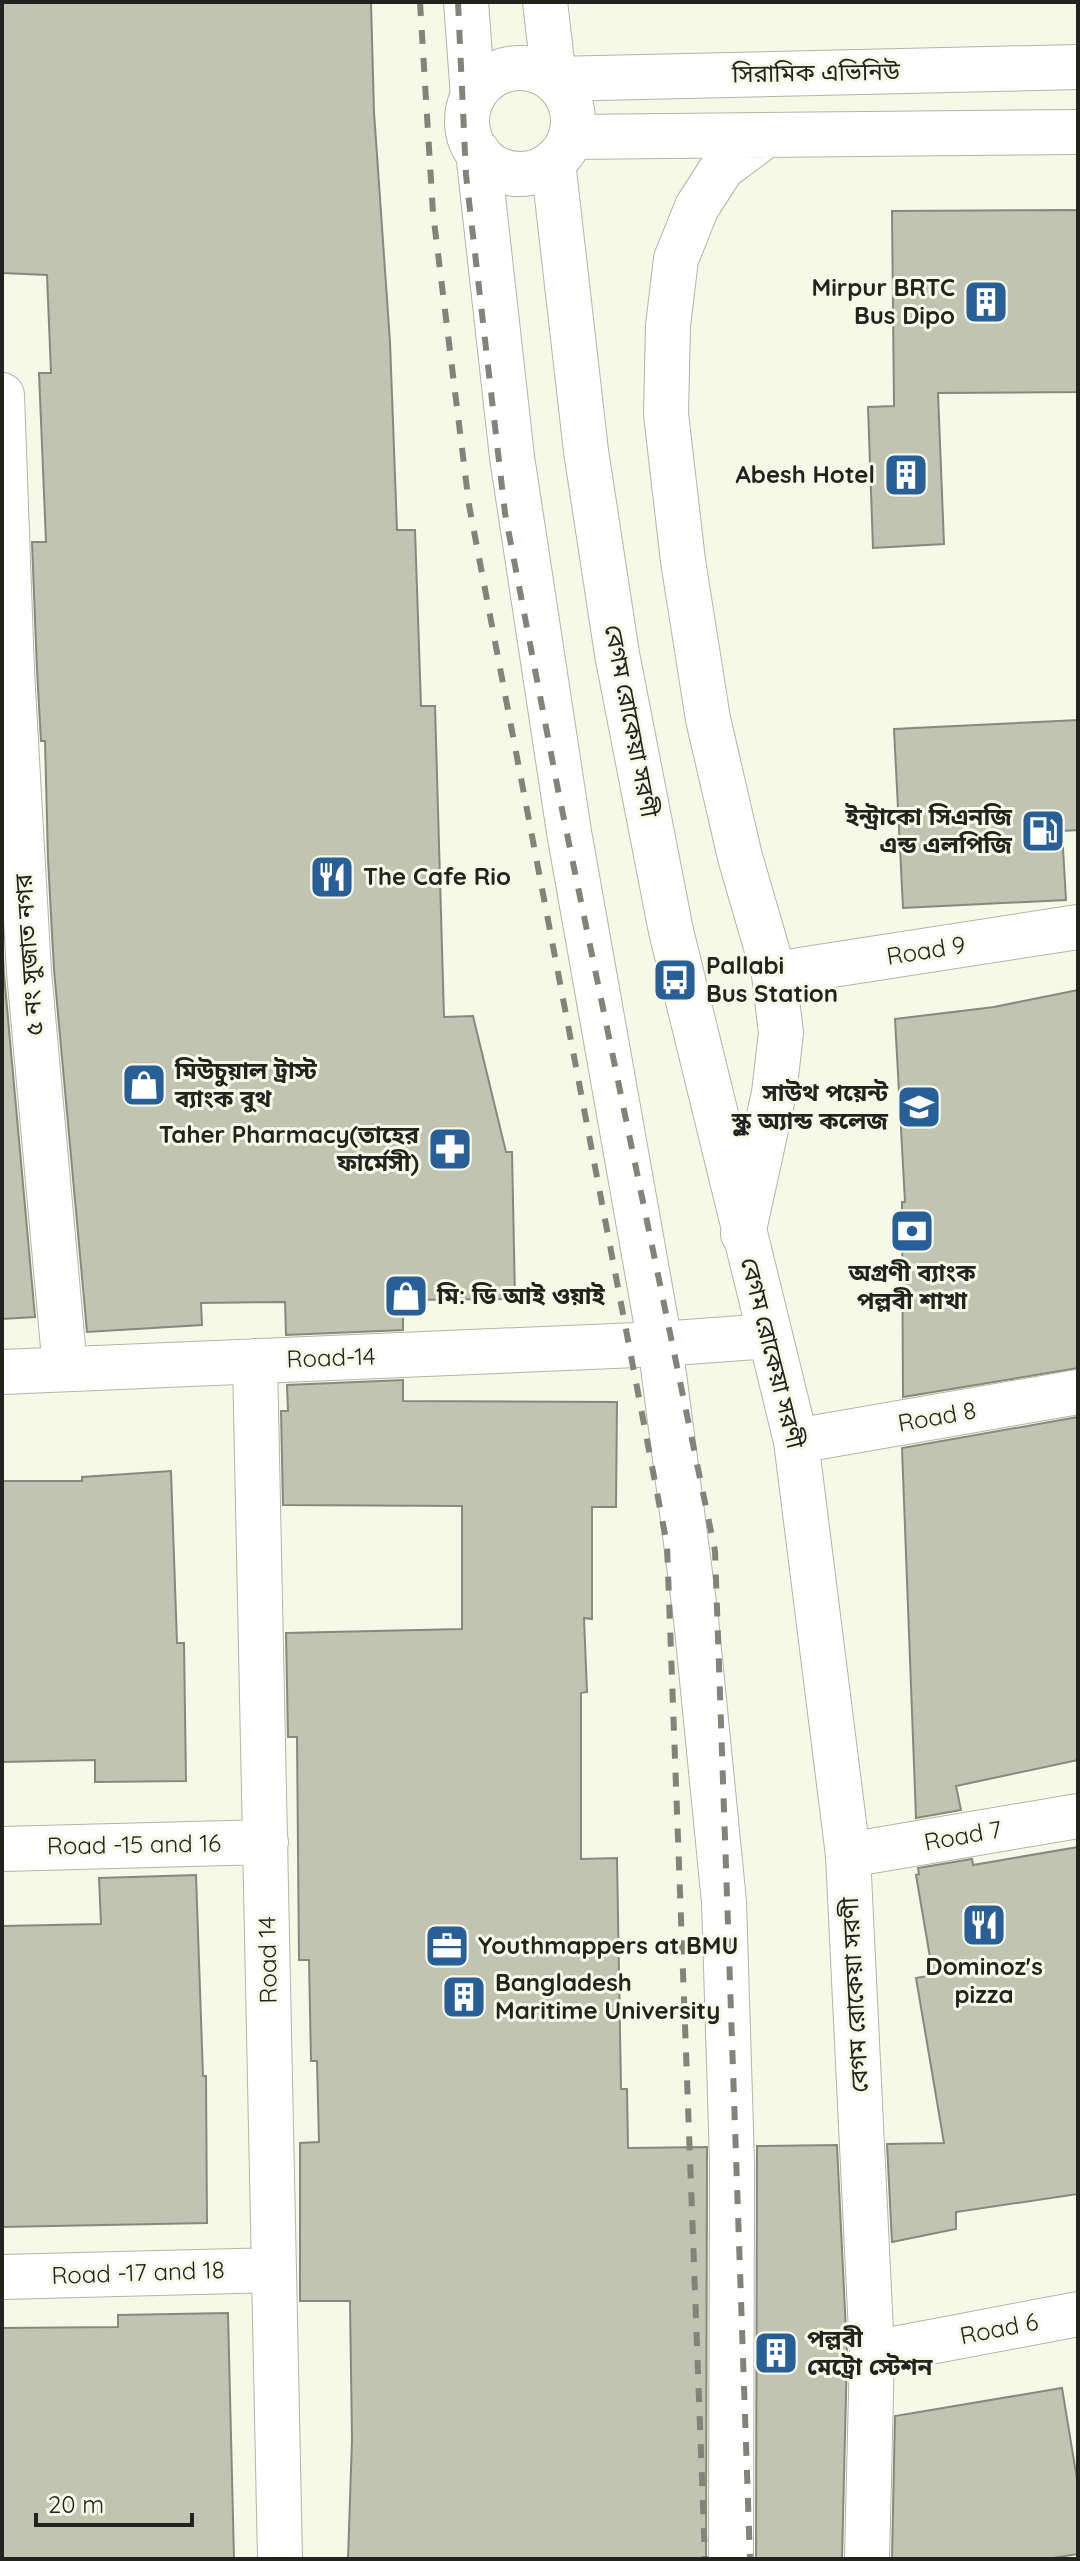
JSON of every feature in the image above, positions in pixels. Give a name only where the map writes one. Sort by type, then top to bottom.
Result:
[{"type":"main road","points":[[466,2],[473,97],[467,125],[478,152],[490,164],[522,174],[539,170],[562,150],[573,121],[565,91],[554,79],[524,68],[508,70],[482,84],[473,97]]},
{"type":"main road","points":[[545,2],[554,79]]},
{"type":"main road","name":"সিরামিক এভিনিউ","points":[[554,79],[1078,67]]},
{"type":"main road","points":[[1024,69],[1027,132]]},
{"type":"main road","points":[[562,150],[766,135],[1078,132]]},
{"type":"main road","points":[[743,1234],[774,1093],[781,1033],[774,974],[740,857],[708,719],[683,561],[666,414],[668,326],[676,259],[697,207],[722,168],[766,135]]},
{"type":"main road","name":"বেগম রোকেয়া সরণী","points":[[562,150],[586,451],[617,654],[671,931],[796,1441],[848,1855],[872,2353],[867,2559]]},
{"type":"main road","points":[[478,152],[512,457],[566,817],[660,1344],[696,1619],[724,1902],[732,2161],[731,2559]]},
{"type":"main road","name":"৫ নং সুজাত নগর","points":[[2,395],[16,972],[65,1369]]},
{"type":"main road","name":"Road 9","points":[[774,974],[1078,927]]},
{"type":"main road","name":"Road-14","points":[[2,1372],[660,1344],[769,1336]]},
{"type":"main road","name":"Road 14","points":[[255,1361],[280,2559]]},
{"type":"main road","name":"Road 8","points":[[796,1441],[1078,1392]]},
{"type":"main road","name":"Road 7","points":[[848,1855],[1078,1816]]},
{"type":"main road","name":"Road -15 and 16","points":[[2,1849],[266,1842]]},
{"type":"main road","name":"Road -17 and 18","points":[[2,2277],[274,2270]]},
{"type":"main road","name":"Road 6","points":[[872,2353],[1078,2314]]},
{"type":"building","points":[[2,2],[371,2],[374,112],[390,342],[397,530],[415,530],[421,706],[435,706],[444,1017],[473,1016],[506,1152],[512,1152],[515,1299],[403,1300],[403,1330],[286,1335],[285,1302],[201,1303],[202,1325],[87,1332],[54,970],[45,741],[41,741],[32,542],[46,542],[39,373],[51,373],[47,275],[2,273]]},
{"type":"building","name":"Mirpur BRTC Bus Dipo","points":[[1078,210],[1078,392],[938,393],[944,544],[873,548],[868,407],[894,406],[892,211]]},
{"type":"building","points":[[1078,720],[1078,830],[1062,831],[1066,900],[903,908],[894,729]]},
{"type":"building","points":[[2,937],[35,1317],[2,1319]]},
{"type":"building","points":[[1078,990],[1078,1368],[903,1397],[902,1202],[905,1202],[895,1019],[994,1007]]},
{"type":"building","points":[[403,1380],[403,1401],[617,1402],[616,1507],[592,1507],[592,1619],[584,1618],[587,1692],[581,1693],[581,1859],[617,1858],[621,2089],[627,2089],[628,2148],[707,2147],[706,2559],[348,2559],[352,2440],[350,2301],[300,2301],[300,2143],[319,2142],[317,2061],[311,2061],[309,1960],[299,1960],[297,1737],[288,1737],[286,1633],[462,1629],[462,1506],[283,1505],[281,1411],[288,1411],[287,1385]]},
{"type":"building","points":[[1078,1417],[1078,1760],[956,1786],[961,1810],[916,1818],[902,1448]]},
{"type":"building","points":[[171,1471],[177,1643],[184,1643],[186,1781],[95,1782],[95,1760],[2,1762],[2,1481],[82,1481],[82,1477]]},
{"type":"building","points":[[1078,1847],[1078,2194],[956,2212],[956,2229],[892,2242],[887,2144],[944,2143],[916,1978],[933,1975],[916,1875],[919,1874],[918,1868],[972,1859],[973,1865]]},
{"type":"building","points":[[196,1875],[203,2076],[206,2076],[207,2223],[2,2227],[2,1926],[101,1924],[99,1878]]},
{"type":"building","points":[[837,2145],[847,2353],[842,2559],[756,2559],[757,2146]]},
{"type":"building","points":[[228,2313],[234,2559],[2,2559],[2,2328],[118,2327],[118,2315]]},
{"type":"building","points":[[1062,2388],[1078,2485],[1078,2554],[1047,2559],[892,2559],[895,2416]]},
{"type":"railway","points":[[420,2],[433,213],[469,505],[667,1545],[705,2559]]},
{"type":"railway","points":[[458,2],[466,175],[505,513],[559,795],[715,1551],[750,2559]]},
{"type":"place","name":"Mirpur BRTC Bus Dipo","points":[[986,302]]},
{"type":"place","name":"Abesh Hotel","points":[[906,475]]},
{"type":"place","name":"ইন্ট্রাকো সিএনজি এন্ড এলপিজি","points":[[1043,831]]},
{"type":"place","name":"The Cafe Rio","points":[[332,877]]},
{"type":"place","name":"Pallabi Bus Station","points":[[675,980]]},
{"type":"place","name":"মিউচুয়াল ট্রাস্ট ব্যাংক বুথ","points":[[144,1085]]},
{"type":"place","name":"সাউথ পয়েন্ট স্কুল অ্যান্ড কলেজ","points":[[919,1107]]},
{"type":"place","name":"Taher Pharmacy(তাহের ফার্মেসী)","points":[[450,1149]]},
{"type":"place","name":"অগ্রণী ব্যাংক পল্লবী শাখা","points":[[912,1231]]},
{"type":"place","name":"মি: ডি আই ওয়াই","points":[[406,1296]]},
{"type":"place","name":"Dominoz's pizza","points":[[984,1925]]},
{"type":"place","name":"Youthmappers at BMU","points":[[447,1946]]},
{"type":"place","name":"Bangladesh Maritime University","points":[[464,1997]]},
{"type":"place","name":"পল্লবী মেট্রো স্টেশন","points":[[776,2353]]}]
